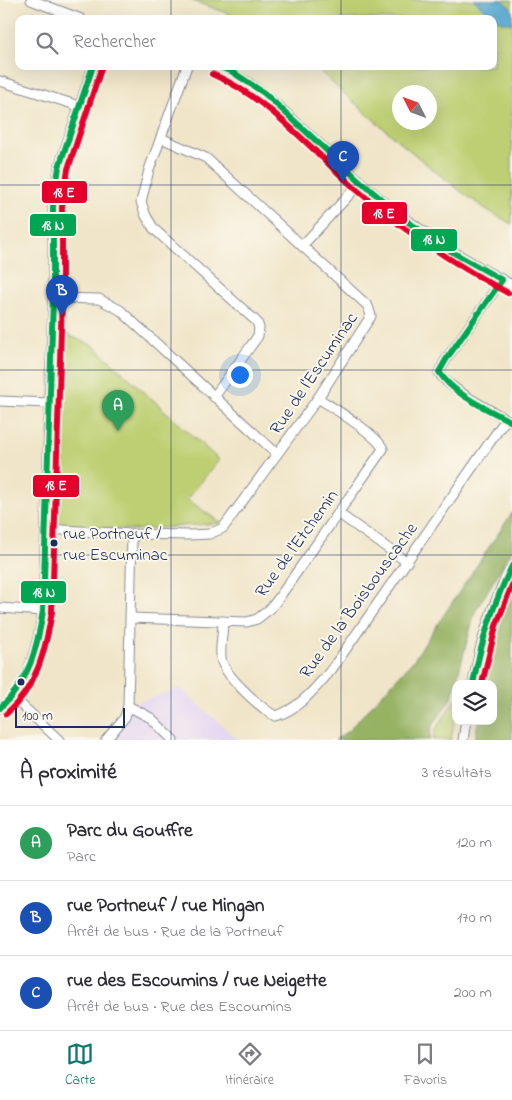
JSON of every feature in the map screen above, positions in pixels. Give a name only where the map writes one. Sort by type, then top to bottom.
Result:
[{"type":"street","points":[[31,0],[71,15]]},
{"type":"street","points":[[0,708],[13,697],[26,675],[37,646],[43,611],[53,298],[53,206],[59,167],[92,70]]},
{"type":"street","points":[[186,70],[149,170],[141,202],[146,216],[154,229],[257,322],[259,328],[258,336],[214,397]]},
{"type":"street","points":[[228,70],[264,92],[408,222],[454,253],[512,285]]},
{"type":"street","points":[[0,80],[79,106]]},
{"type":"street","name":"Rue de l'Escuminac","points":[[45,529],[132,534],[209,534],[224,528],[318,398],[371,316],[368,306],[206,158],[162,138]]},
{"type":"street","points":[[302,246],[362,182]]},
{"type":"street","points":[[502,280],[439,372],[441,377],[450,386],[509,421]]},
{"type":"street","points":[[53,298],[99,299],[120,310],[276,454]]},
{"type":"street","name":"Rue de l'Etchemin","points":[[131,618],[247,622],[257,619],[270,609],[383,449],[372,436],[318,398]]},
{"type":"street","points":[[0,401],[49,403]]},
{"type":"street","name":"Rue de la Boisbouscache","points":[[223,622],[220,656],[226,669],[268,712],[275,716],[284,713],[314,689],[332,669],[509,421]]},
{"type":"street","points":[[338,513],[407,562]]},
{"type":"street","points":[[106,740],[125,717],[128,706],[132,534]]},
{"type":"street","points":[[474,680],[489,618],[500,589],[512,566]]},
{"type":"street","points":[[0,608],[43,611]]},
{"type":"street","points":[[13,697],[59,740]]},
{"type":"street","points":[[128,706],[151,718],[171,739]]},
{"type":"street","points":[[463,740],[465,725]]},
{"type":"shaded area","points":[[180,688],[238,740],[106,740],[128,706]]},
{"type":"green space","points":[[190,0],[512,0],[512,224],[459,190],[386,130],[318,70],[497,70],[497,15],[233,15]]},
{"type":"green space","points":[[51,328],[94,346],[219,460],[187,499],[221,523],[133,530],[48,526]]},
{"type":"green space","points":[[512,513],[512,550],[475,612],[457,680],[452,680],[452,697],[431,728],[430,740],[335,740],[348,731],[413,661]]},
{"type":"green space","points":[[512,585],[512,740],[475,740],[477,725],[497,725],[497,680],[486,680],[500,604]]},
{"type":"green space","points":[[452,704],[452,725],[454,725],[451,740],[433,740],[435,730]]},
{"type":"water","points":[[474,0],[503,0],[512,10],[512,24],[498,21],[497,15],[491,15]]},
{"type":"transit line","points":[[0,708],[10,698],[25,676],[38,639],[43,611],[53,298],[53,206],[59,167],[92,70]]},
{"type":"transit line","points":[[6,714],[17,704],[38,668],[43,655],[52,612],[62,298],[62,207],[68,169],[101,70]]},
{"type":"transit line","points":[[228,70],[264,93],[361,182],[408,222],[454,253],[502,280],[439,372],[446,381],[463,395],[512,422]]},
{"type":"transit line","points":[[212,74],[233,84],[271,111],[340,175],[392,219],[449,258],[508,293]]},
{"type":"transit line","points":[[474,680],[488,624],[512,566]]},
{"type":"transit line","points":[[483,680],[496,626],[512,585]]},
{"type":"place","name":"rue des Escoumins / rue Neigette","points":[[343,182]]},
{"type":"place","name":"rue Portneuf / rue Mingan","points":[[62,316]]},
{"type":"place","name":"Parc du Gouffre","points":[[118,431]]},
{"type":"place","name":"rue Portneuf / rue Escuminac","points":[[54,543]]}]
